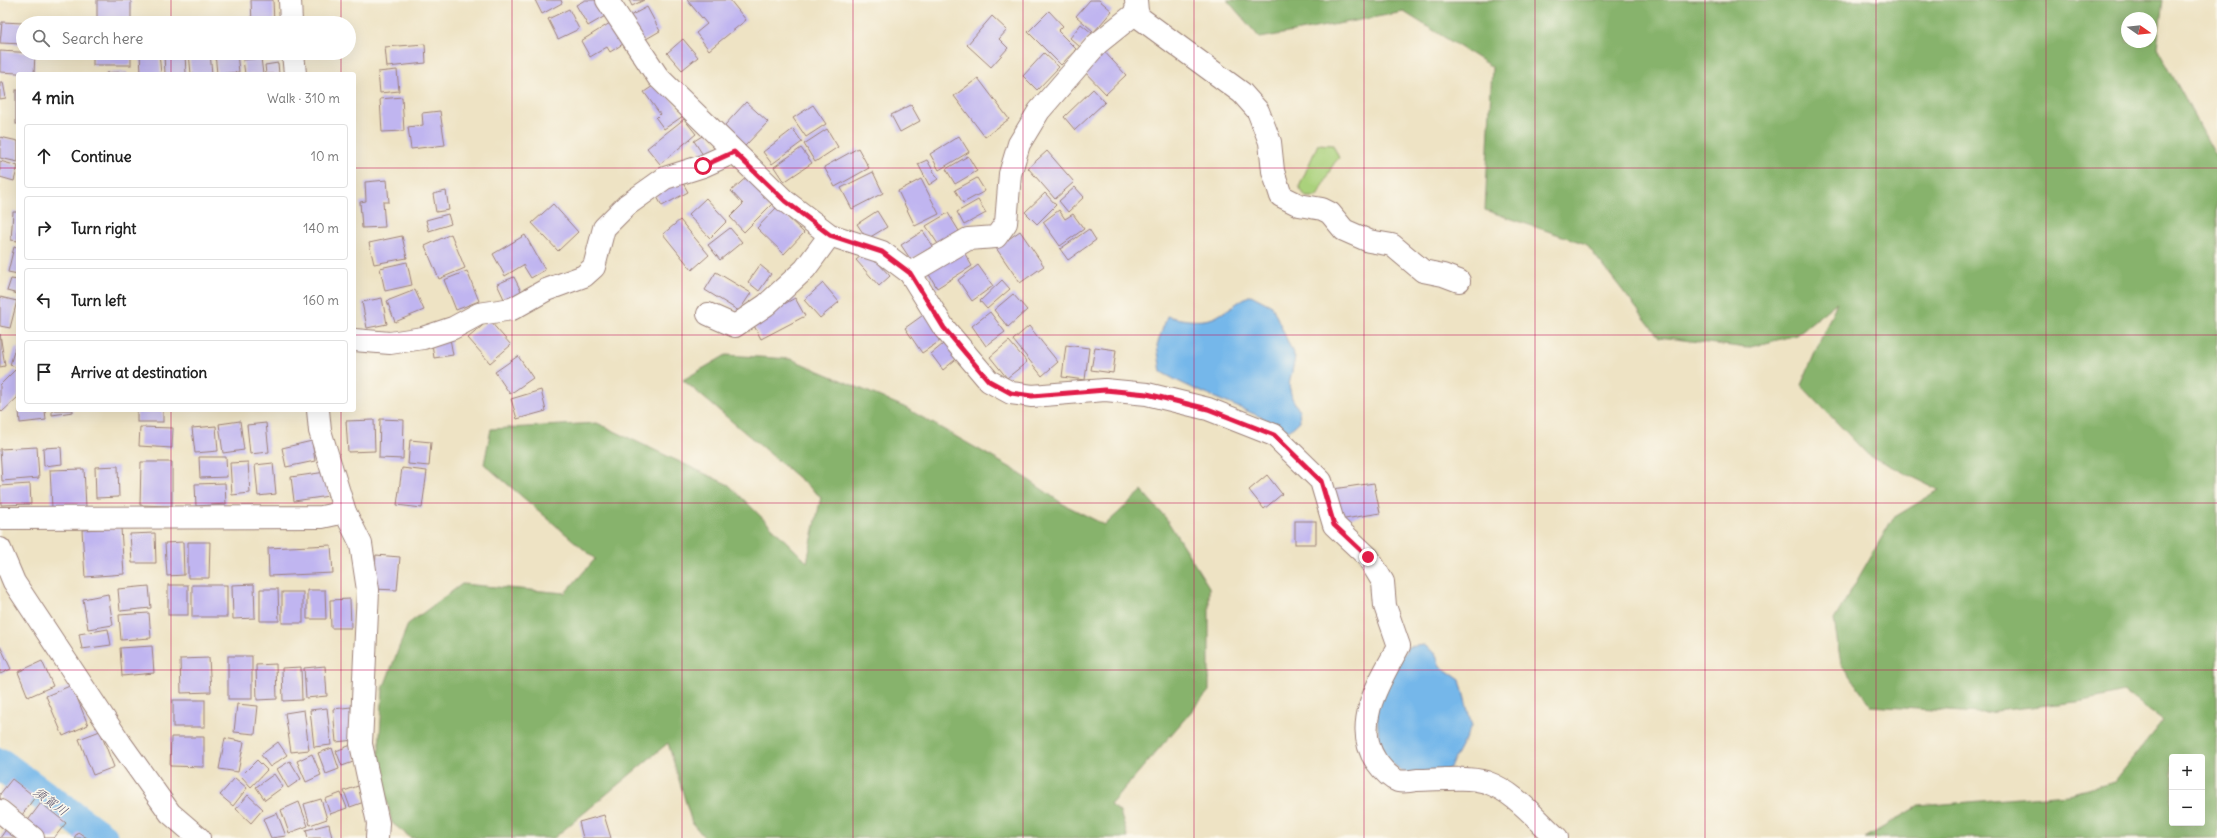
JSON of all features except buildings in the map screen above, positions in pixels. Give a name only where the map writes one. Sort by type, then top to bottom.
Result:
[{"type":"street","points":[[290,0],[291,16]]},
{"type":"street","points":[[607,0],[658,77],[785,201],[830,235],[882,252],[910,273],[944,328],[989,381],[1011,393],[1032,396],[1105,390],[1147,394],[1208,409],[1274,435],[1321,481],[1334,525],[1368,557],[1384,582],[1385,606],[1399,646],[1376,689],[1368,712],[1367,729],[1369,748],[1381,769],[1398,781],[1454,779],[1486,782],[1518,799],[1557,838]]},
{"type":"street","points":[[910,273],[968,239],[996,237],[1006,223],[1010,174],[1019,144],[1039,111],[1096,44],[1136,6],[1140,18],[1242,93],[1258,111],[1270,142],[1273,171],[1281,196],[1298,204],[1322,209],[1330,213],[1344,230],[1369,242],[1392,245],[1423,271],[1443,275],[1459,281]]},
{"type":"street","points":[[294,60],[295,72]]},
{"type":"street","points":[[356,340],[390,343],[423,338],[452,328],[479,314],[512,309],[546,290],[584,276],[594,267],[604,228],[627,205],[665,178],[703,166],[734,152]]},
{"type":"street","points":[[708,314],[735,326],[766,305],[805,269],[830,235]]},
{"type":"street","points":[[318,412],[320,431],[345,512],[361,544],[368,590],[361,744],[378,823],[376,838]]},
{"type":"street","points":[[0,518],[322,517],[345,512]]},
{"type":"street","points":[[0,548],[14,582],[121,744],[170,813],[199,838]]},
{"type":"street","points":[[0,811],[33,838]]},
{"type":"green space","points":[[1227,0],[2163,0],[2157,47],[2217,158],[2217,838],[1865,838],[1919,806],[2068,794],[2114,782],[2163,721],[2124,692],[2084,701],[1978,713],[1871,706],[1841,664],[1834,620],[1893,518],[1939,490],[1868,455],[1801,385],[1837,302],[1796,335],[1747,348],[1659,337],[1586,244],[1485,210],[1492,67],[1404,12],[1260,38]]},
{"type":"green space","points":[[1318,144],[1333,145],[1339,158],[1332,167],[1323,187],[1316,197],[1306,197],[1299,187]]},
{"type":"green space","points":[[726,355],[791,359],[904,407],[1013,469],[1063,504],[1105,525],[1142,491],[1165,517],[1209,587],[1209,691],[1110,805],[1120,812],[1128,838],[705,838],[692,823],[668,743],[554,838],[411,838],[392,823],[378,764],[383,689],[408,624],[462,584],[565,593],[595,559],[484,464],[491,429],[597,423],[729,485],[807,562],[821,497],[683,380]]},
{"type":"water","points":[[1251,295],[1272,306],[1295,358],[1289,385],[1292,398],[1299,410],[1300,421],[1289,431],[1161,372],[1157,345],[1167,316],[1186,320],[1207,320],[1219,315],[1242,299]]},
{"type":"water","points":[[1424,645],[1435,653],[1440,666],[1460,680],[1472,726],[1449,769],[1408,775],[1388,761],[1379,741],[1376,699],[1408,647]]},
{"type":"waterway","name":"須賀川","points":[[0,764],[102,838]]},
{"type":"route","points":[[703,166],[734,152],[785,201],[813,224],[830,235],[882,252],[910,273],[944,328],[989,381],[1011,393],[1032,396],[1105,390],[1147,394],[1208,409],[1225,417],[1274,435],[1321,481],[1334,525],[1368,557]]}]
